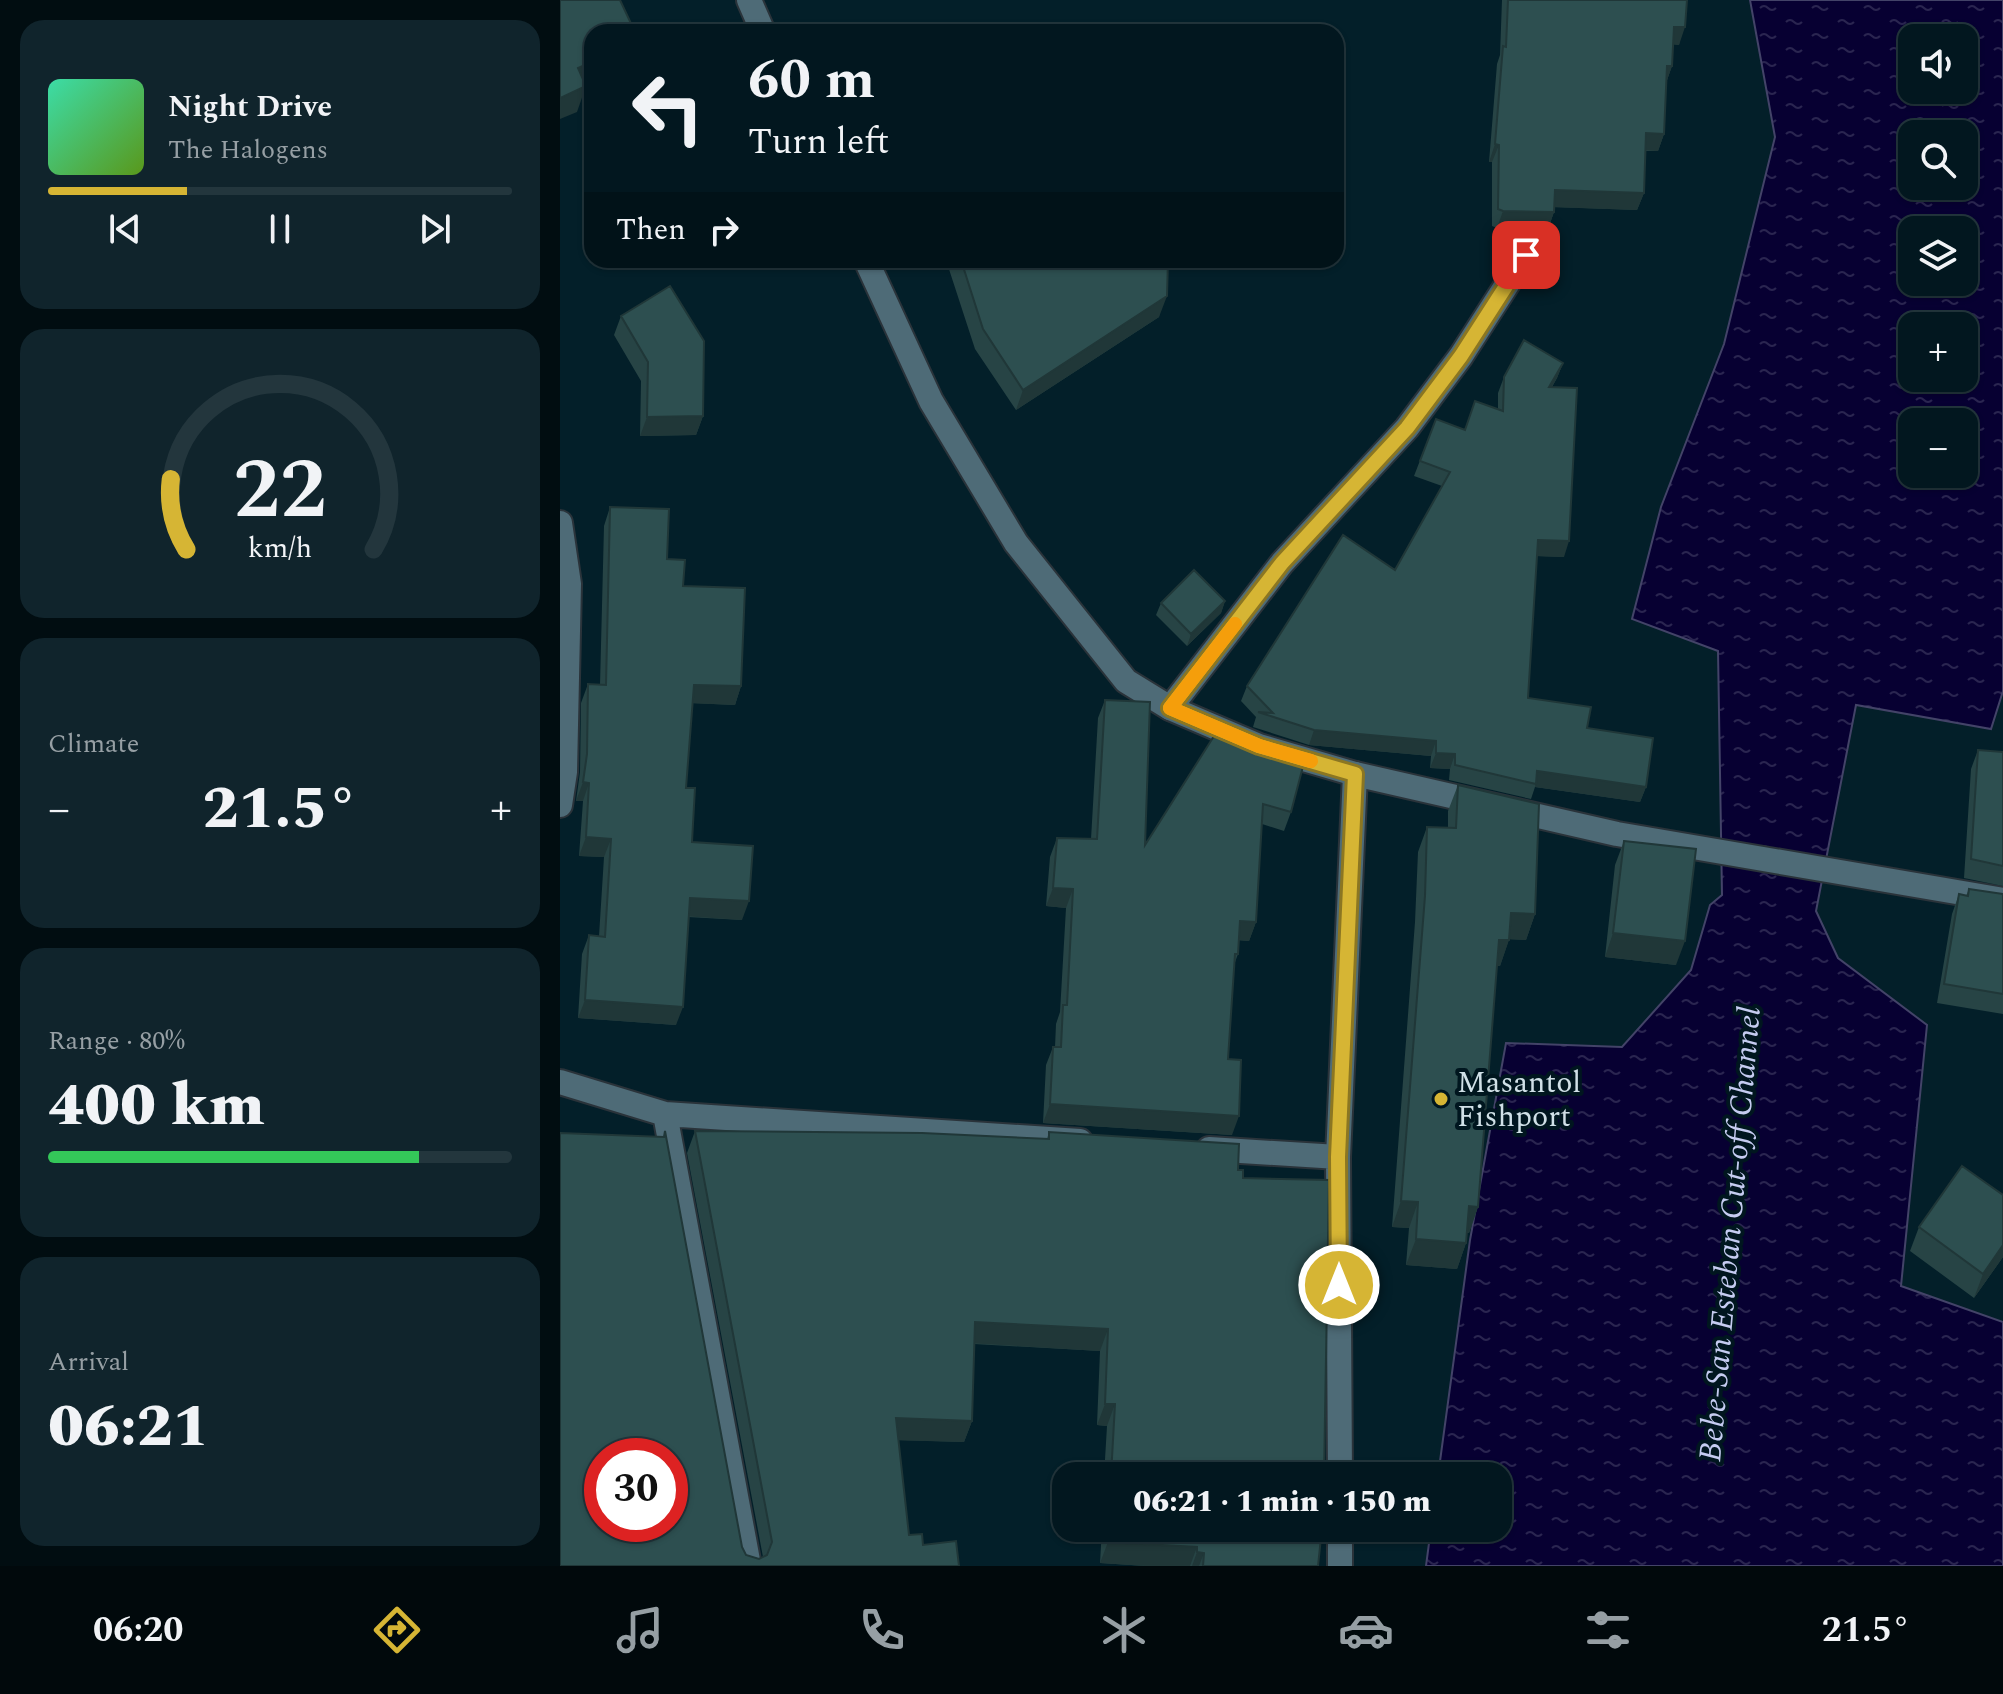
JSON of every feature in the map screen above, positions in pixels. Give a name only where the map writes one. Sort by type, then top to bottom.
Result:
[{"type":"street","points":[[749,0],[760,24]]},
{"type":"street","points":[[1170,708],[1282,563],[1407,428],[1461,356],[1526,255]]},
{"type":"street","points":[[870,268],[931,401],[1016,543],[1126,681],[1170,708],[1259,746],[1355,774],[1617,834],[2003,900]]},
{"type":"street","points":[[560,523],[569,584],[565,772],[560,805]]},
{"type":"street","points":[[1340,1462],[1338,1157],[1355,774]]},
{"type":"street","points":[[560,1082],[665,1114],[1103,1142]]},
{"type":"street","points":[[665,1114],[749,1566]]},
{"type":"street","points":[[1182,1147],[1338,1157]]},
{"type":"street","points":[[1340,1542],[1340,1566]]},
{"type":"water","name":"Bebe-San Esteban Cut-off Channel","points":[[1750,0],[2003,0],[2003,691],[1991,729],[1856,705],[1816,911],[1838,958],[1927,1025],[1901,1286],[2003,1322],[2003,1566],[1426,1566],[1429,1542],[1512,1542],[1512,1462],[1440,1462],[1470,1240],[1506,1043],[1622,1047],[1691,970],[1710,905],[1722,895],[1718,651],[1632,619],[1661,507],[1724,344],[1775,137]]},
{"type":"building","points":[[560,0],[620,0],[631,24],[584,24],[584,65],[578,68],[584,87],[560,98]]},
{"type":"building","points":[[1508,0],[1687,0],[1685,27],[1674,27],[1672,66],[1667,66],[1664,134],[1646,133],[1644,193],[1555,190],[1554,212],[1498,209],[1499,145],[1495,144]]},
{"type":"building","points":[[964,268],[1168,268],[1167,296],[1023,390],[983,329]]},
{"type":"building","points":[[670,286],[704,341],[703,416],[647,417],[648,362],[621,316]]},
{"type":"building","points":[[1524,340],[1563,363],[1549,387],[1577,388],[1569,541],[1538,540],[1528,698],[1591,707],[1587,728],[1653,738],[1646,787],[1537,771],[1536,784],[1455,765],[1455,754],[1436,753],[1436,741],[1314,730],[1258,712],[1273,713],[1247,686],[1343,535],[1395,570],[1450,472],[1420,461],[1436,419],[1465,430],[1475,401],[1503,411],[1504,377]]},
{"type":"building","points":[[610,507],[669,509],[667,559],[685,560],[683,586],[745,588],[741,686],[694,685],[686,788],[695,788],[692,842],[753,846],[749,901],[690,898],[683,1007],[585,1000],[589,935],[605,937],[611,839],[586,837],[589,783],[583,782],[587,754],[588,684],[606,685]]},
{"type":"building","points":[[1194,570],[1225,601],[1191,634],[1161,603]]},
{"type":"building","points":[[1105,700],[1150,702],[1145,845],[1221,725],[1261,742],[1306,755],[1291,812],[1263,804],[1256,922],[1240,921],[1228,1059],[1241,1060],[1239,1116],[1050,1104],[1053,1047],[1061,1047],[1063,1005],[1067,1005],[1073,889],[1053,888],[1057,838],[1097,839]]},
{"type":"building","points":[[1978,750],[2003,752],[2003,866],[1971,859]]},
{"type":"building","points":[[1458,785],[1539,804],[1535,914],[1511,913],[1509,940],[1499,940],[1478,1207],[1469,1206],[1466,1243],[1416,1239],[1418,1202],[1401,1201],[1425,896],[1427,827],[1456,828]]},
{"type":"building","points":[[1624,841],[1696,849],[1685,941],[1613,933]]},
{"type":"building","points":[[1969,889],[2003,894],[2003,994],[1944,984],[1959,894],[1968,896]]},
{"type":"building","points":[[665,1131],[742,1547],[746,1555],[759,1559],[767,1555],[772,1542],[695,1131],[922,1133],[1049,1139],[1049,1132],[1239,1144],[1238,1170],[1243,1170],[1243,1178],[1329,1180],[1324,1462],[1112,1462],[1115,1404],[1105,1404],[1108,1329],[975,1322],[972,1421],[896,1418],[909,1535],[922,1534],[923,1545],[956,1541],[959,1566],[560,1566],[560,1133],[664,1137]]},
{"type":"building","points":[[1962,1166],[2003,1195],[2003,1245],[1983,1274],[1919,1227]]},
{"type":"building","points":[[1108,1542],[1321,1542],[1318,1566],[1203,1566],[1204,1553],[1197,1552],[1197,1547]]},
{"type":"slow traffic","points":[[1235,624],[1170,708],[1259,746],[1311,761]]},
{"type":"place","name":"Masantol Fishport","points":[[1441,1099]]},
{"type":"route","points":[[1339,1285],[1338,1157],[1355,774],[1259,746],[1170,708],[1282,563],[1407,428],[1461,356],[1526,255]]}]
